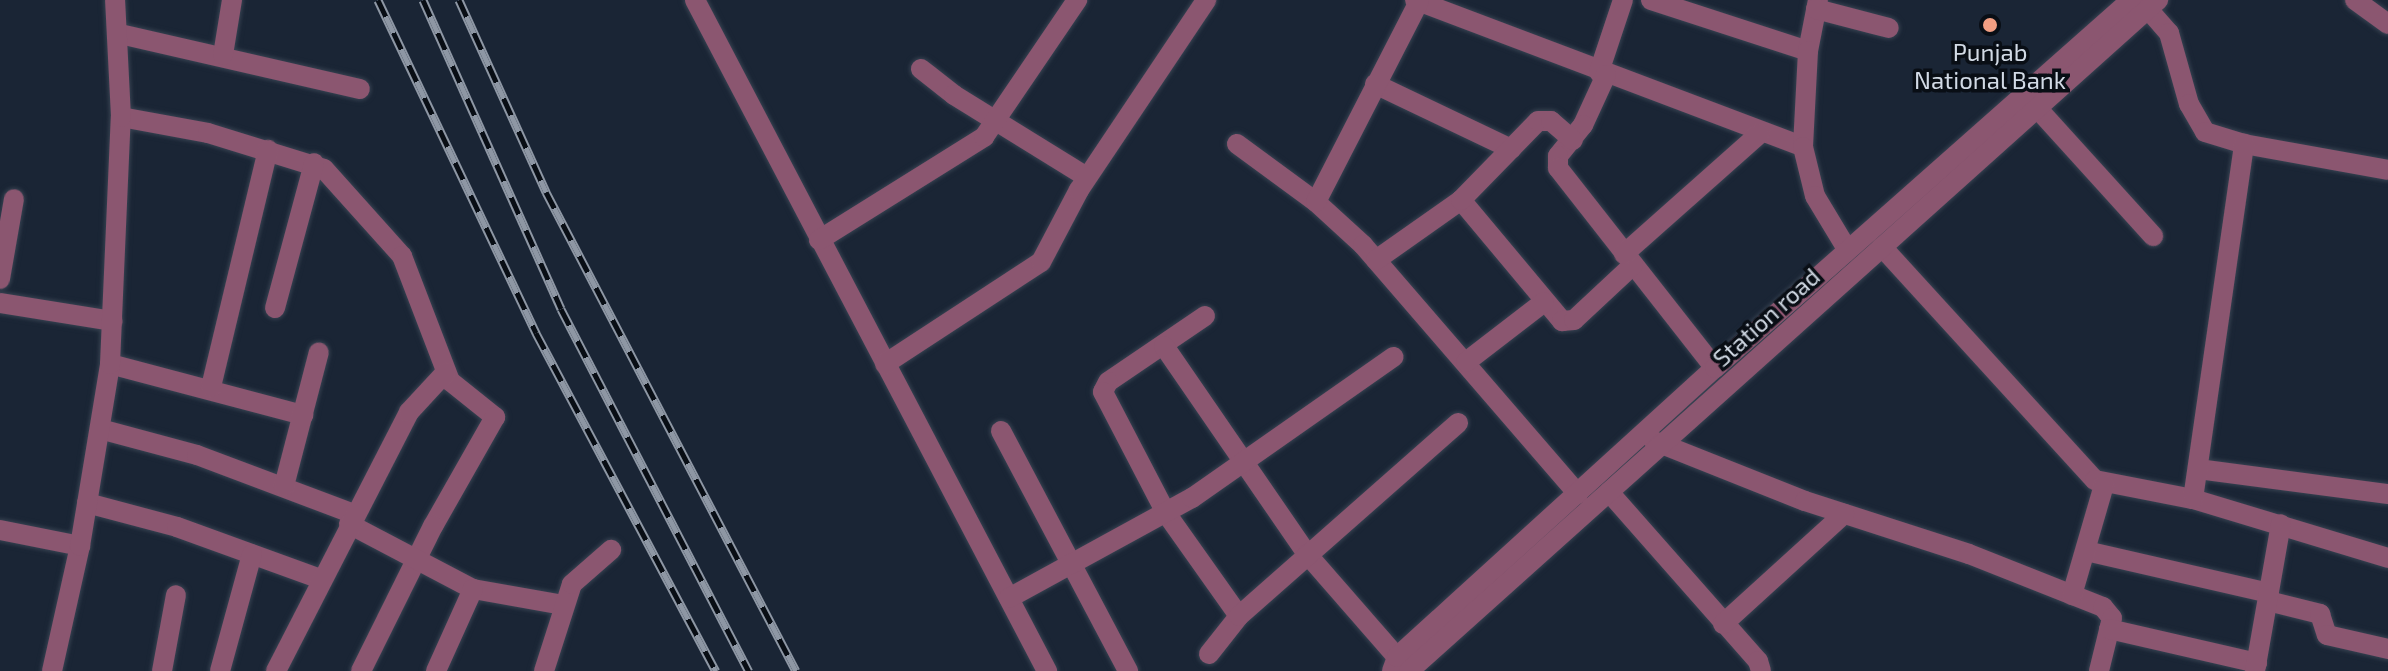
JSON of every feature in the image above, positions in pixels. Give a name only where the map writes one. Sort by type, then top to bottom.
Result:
[{"type":"street","points":[[52,671],[80,546],[110,364],[121,117],[120,34],[115,0]]},
{"type":"street","points":[[223,55],[232,0]]},
{"type":"street","points":[[695,0],[1047,671]]},
{"type":"street","points":[[819,240],[967,150],[999,121],[1077,0]]},
{"type":"street","points":[[885,364],[1033,270],[1087,177],[1206,0]]},
{"type":"street","points":[[1623,0],[1602,74],[1573,140],[1558,156],[1558,168],[1715,368]]},
{"type":"street","points":[[1651,0],[1808,51]]},
{"type":"street","points":[[2355,0],[2388,24]]},
{"type":"street","points":[[1316,202],[1417,1],[1759,134],[1803,147]]},
{"type":"street","points":[[2144,2],[2176,48],[2196,122],[2219,139],[2388,170]]},
{"type":"street","name":"Station road","points":[[1399,666],[1663,445],[2037,108],[2144,2]]},
{"type":"street","name":"Station road","points":[[1399,666],[1578,494],[1847,249],[2144,2]]},
{"type":"street","points":[[1847,249],[1815,196],[1803,147],[1808,51],[1817,4],[1889,28]]},
{"type":"street","points":[[120,34],[223,55],[360,89]]},
{"type":"street","points":[[921,69],[1087,177]]},
{"type":"street","points":[[1375,84],[1511,149]]},
{"type":"street","points":[[2037,108],[2153,236]]},
{"type":"street","points":[[121,117],[314,163],[338,179],[402,256],[446,372],[460,392],[493,414],[495,422],[415,561],[361,671]]},
{"type":"street","points":[[1376,260],[1461,200],[1544,119],[1573,140]]},
{"type":"street","points":[[1461,200],[1544,302],[1568,323],[1628,259],[1759,134]]},
{"type":"street","points":[[1237,144],[1316,202],[1376,260],[1578,494]]},
{"type":"street","points":[[2193,499],[2244,144]]},
{"type":"street","points":[[211,387],[268,150]]},
{"type":"street","points":[[275,308],[314,163]]},
{"type":"street","points":[[0,279],[14,199]]},
{"type":"street","points":[[1882,247],[2104,485],[2193,499],[2388,558]]},
{"type":"street","points":[[1466,362],[1544,302]]},
{"type":"street","points":[[0,303],[113,321]]},
{"type":"street","points":[[1205,316],[1108,382],[1103,392],[1166,513],[1239,616]]},
{"type":"street","points":[[1164,346],[1307,554],[1399,666]]},
{"type":"street","points":[[284,486],[319,352]]},
{"type":"street","points":[[1009,598],[1166,513],[1246,462],[1393,357]]},
{"type":"street","points":[[110,364],[211,387],[303,415]]},
{"type":"street","points":[[276,671],[409,412],[446,372]]},
{"type":"street","points":[[1209,654],[1239,616],[1458,423]]},
{"type":"street","points":[[100,429],[284,486],[352,519],[415,561],[473,589],[563,605]]},
{"type":"street","points":[[1001,431],[1128,671]]},
{"type":"street","points":[[1643,436],[1844,514],[2110,611],[2099,671]]},
{"type":"street","points":[[2198,469],[2388,494]]},
{"type":"street","points":[[2072,595],[2104,485]]},
{"type":"street","points":[[1609,492],[1761,671]]},
{"type":"street","points":[[87,503],[252,554],[321,579]]},
{"type":"street","points":[[1723,624],[1844,514]]},
{"type":"street","points":[[2109,629],[2256,667],[2281,524]]},
{"type":"street","points":[[0,530],[80,546]]},
{"type":"street","points":[[544,671],[572,584],[611,550]]},
{"type":"street","points":[[2086,551],[2269,597],[2320,614],[2327,635],[2388,649]]},
{"type":"street","points":[[220,671],[252,554]]},
{"type":"street","points":[[436,671],[473,589]]},
{"type":"street","points":[[162,671],[176,595]]},
{"type":"railway","points":[[378,0],[536,333],[716,671]]},
{"type":"railway","points":[[423,0],[561,309],[749,671]]},
{"type":"railway","points":[[459,0],[546,192],[796,671]]},
{"type":"place","name":"Punjab National Bank","points":[[1990,25]]}]
